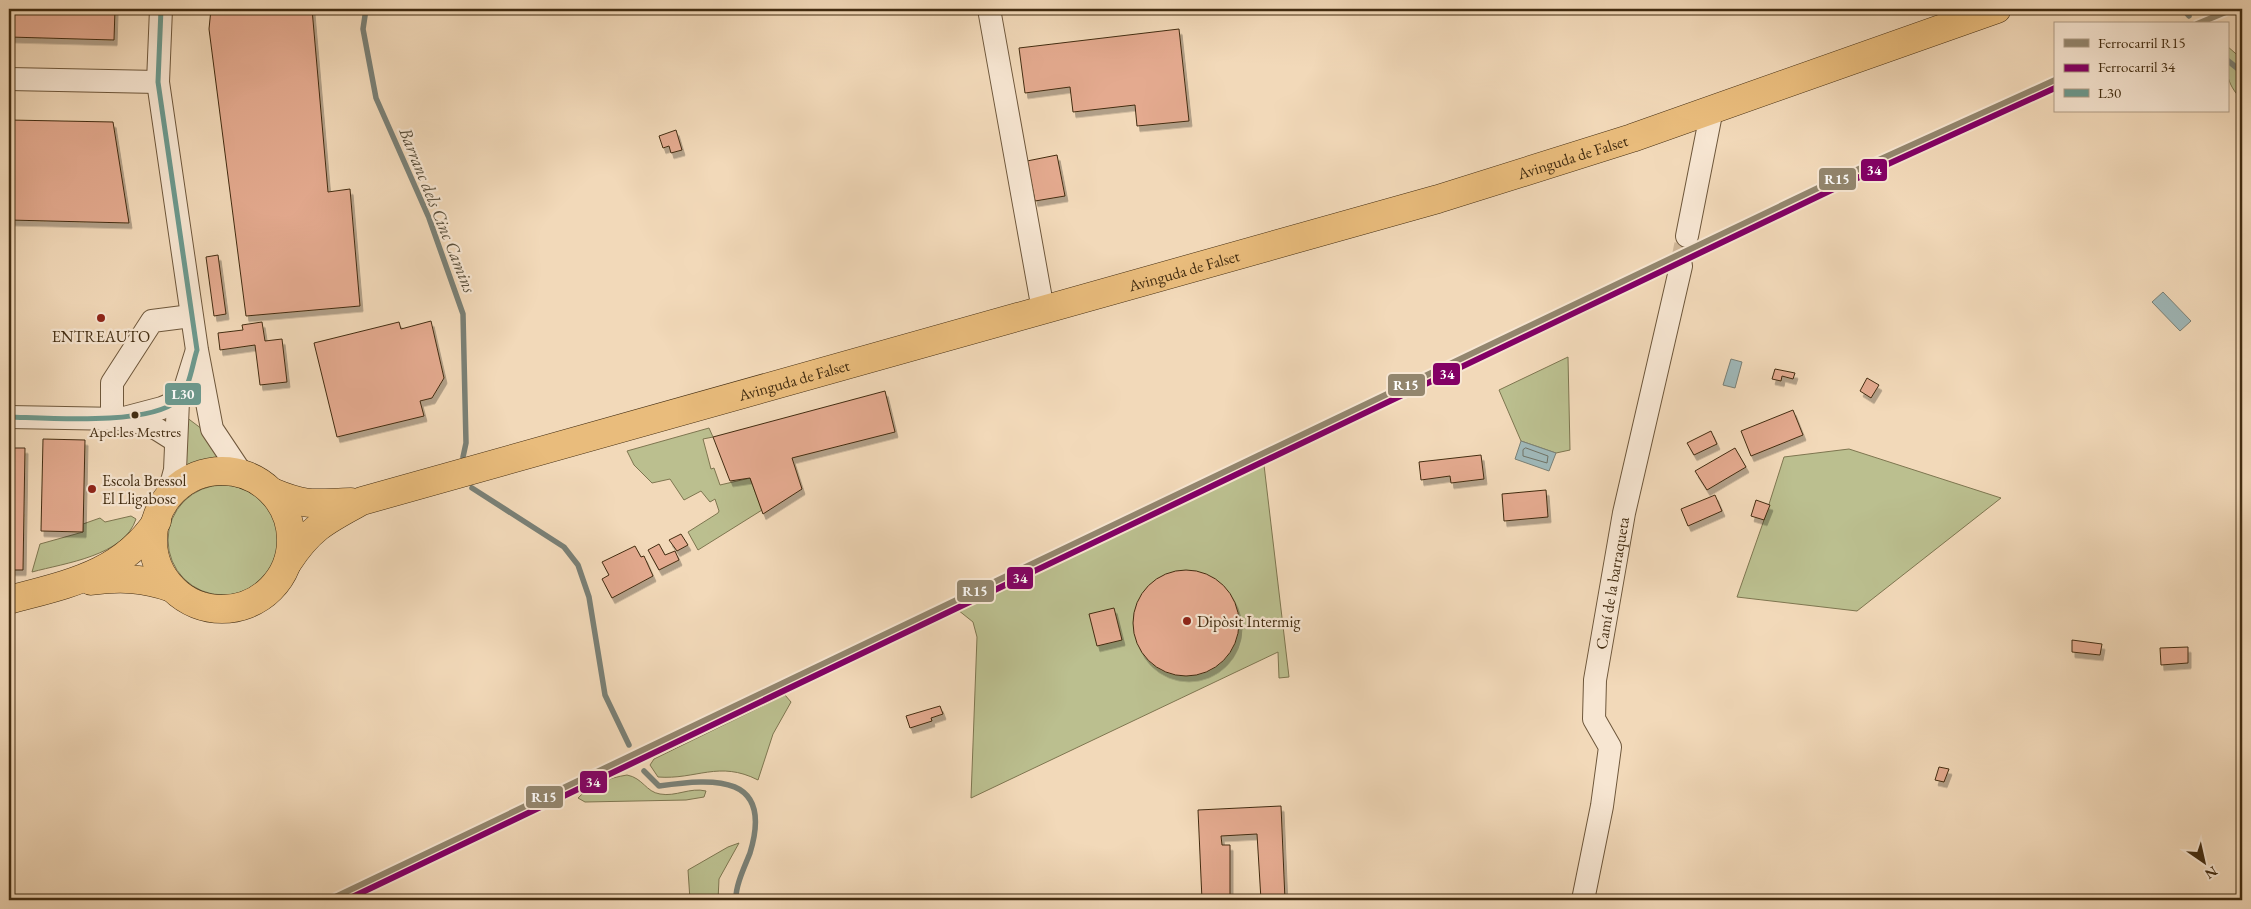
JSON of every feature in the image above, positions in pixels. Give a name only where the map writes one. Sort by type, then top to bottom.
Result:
[{"type":"main road","name":"Avinguda de Falset","points":[[362,501],[1438,199],[1632,138],[1997,9]]},
{"type":"main road","points":[[9,600],[67,584],[102,570],[130,553],[141,543],[156,521],[168,496],[190,479],[208,472],[225,471],[242,474],[262,484],[280,500],[290,524],[291,552],[288,562]]},
{"type":"main road","points":[[272,492],[302,503],[320,505],[362,501]]},
{"type":"main road","points":[[156,521],[154,530],[155,557],[165,579],[172,588],[196,605],[209,609],[230,610],[254,603],[265,596],[276,584],[288,562],[309,534],[324,521],[362,501]]},
{"type":"main road","points":[[67,584],[125,577],[140,578],[172,588]]},
{"type":"street","points":[[161,9],[158,82],[196,350],[212,429]]},
{"type":"street","points":[[989,9],[1043,310]]},
{"type":"street","points":[[9,79],[158,82]]},
{"type":"street","points":[[1687,236],[1712,109]]},
{"type":"street","name":"Camí de la barraqueta","points":[[1583,900],[1602,806],[1610,747],[1594,719],[1595,680],[1624,513],[1681,266]]},
{"type":"street","points":[[116,418],[112,383],[152,321],[191,316]]},
{"type":"street","points":[[168,496],[175,470],[178,401],[186,385],[196,350]]},
{"type":"street","points":[[116,418],[162,408],[178,401]]},
{"type":"street","points":[[178,401],[212,429],[242,474]]},
{"type":"street","points":[[9,417],[116,418],[142,422],[176,441]]},
{"type":"green space","points":[[2228,47],[2242,59],[2242,100],[2229,81]]},
{"type":"green space","points":[[1568,357],[1570,450],[1556,453],[1521,441],[1499,390]]},
{"type":"green space","points":[[186,417],[202,429],[219,460],[199,462],[185,468]]},
{"type":"green space","points":[[709,428],[713,437],[703,439],[711,469],[714,468],[720,485],[750,478],[762,510],[698,550],[688,532],[718,513],[715,499],[710,502],[701,491],[684,500],[670,479],[652,483],[634,465],[627,451]]},
{"type":"green space","points":[[1849,449],[2001,498],[1857,611],[1737,597],[1784,457]]},
{"type":"green space","points":[[1264,465],[1289,677],[1279,678],[1278,652],[971,798],[977,637],[973,622],[958,610]]},
{"type":"green space","points":[[223,485],[244,489],[262,501],[274,519],[278,540],[274,561],[262,579],[244,591],[223,595],[202,591],[184,579],[172,561],[168,540],[172,519],[184,501],[202,489]]},
{"type":"green space","points":[[131,516],[136,519],[129,532],[107,550],[76,561],[32,572],[40,544],[83,532],[83,524],[100,518],[105,522]]},
{"type":"green space","points":[[785,695],[791,702],[773,734],[758,780],[744,774],[719,771],[684,776],[658,777],[650,765],[654,759]]},
{"type":"green space","points":[[627,775],[637,779],[655,793],[666,795],[694,790],[706,791],[704,797],[686,800],[585,802],[578,798],[601,782]]},
{"type":"green space","points":[[739,843],[719,879],[718,900],[690,900],[688,870],[728,847]]},
{"type":"water","points":[[2163,292],[2191,321],[2180,331],[2152,302]]},
{"type":"water","points":[[1731,359],[1742,362],[1735,388],[1723,385]]},
{"type":"water","points":[[1521,441],[1556,453],[1549,471],[1515,459]]},
{"type":"building","points":[[9,9],[115,9],[114,40],[9,37]]},
{"type":"building","points":[[211,9],[312,9],[328,192],[350,189],[360,306],[246,316],[209,29]]},
{"type":"building","points":[[1179,29],[1189,121],[1137,126],[1135,105],[1073,112],[1070,87],[1025,93],[1019,48]]},
{"type":"building","points":[[9,120],[113,122],[129,223],[9,220]]},
{"type":"building","points":[[676,130],[682,150],[671,153],[669,146],[663,148],[659,136]]},
{"type":"building","points":[[1057,155],[1065,196],[1035,201],[1027,161]]},
{"type":"building","points":[[218,255],[226,314],[214,316],[206,257]]},
{"type":"building","points":[[431,321],[444,378],[432,398],[420,401],[424,416],[337,437],[314,343],[399,322],[401,329]]},
{"type":"building","points":[[262,322],[265,341],[282,339],[287,382],[260,385],[255,345],[220,350],[218,333],[243,330],[242,325]]},
{"type":"building","points":[[1775,369],[1795,373],[1793,379],[1782,376],[1781,381],[1772,379]]},
{"type":"building","points":[[1867,378],[1879,385],[1871,398],[1860,391]]},
{"type":"building","points":[[885,391],[895,432],[792,458],[802,489],[763,514],[750,478],[730,481],[713,437]]},
{"type":"building","points":[[1793,410],[1803,435],[1751,456],[1741,431]]},
{"type":"building","points":[[1711,431],[1717,444],[1694,455],[1687,443]]},
{"type":"building","points":[[43,439],[85,440],[83,532],[41,531]]},
{"type":"building","points":[[9,448],[25,448],[23,570],[9,570]]},
{"type":"building","points":[[1735,448],[1746,467],[1707,490],[1695,471]]},
{"type":"building","points":[[1481,455],[1484,479],[1451,483],[1450,476],[1421,480],[1419,462]]},
{"type":"building","points":[[1546,490],[1548,517],[1504,521],[1502,494]]},
{"type":"building","points":[[1715,495],[1722,511],[1688,526],[1681,509]]},
{"type":"building","points":[[1756,500],[1770,505],[1764,520],[1751,516]]},
{"type":"building","points":[[681,534],[688,545],[677,551],[669,540]]},
{"type":"building","points":[[659,544],[665,555],[675,551],[679,560],[659,570],[648,550]]},
{"type":"building","points":[[635,546],[641,557],[644,556],[653,576],[612,598],[602,579],[609,575],[602,562]]},
{"type":"building","name":"Dipòsit Intermig","points":[[1186,570],[1206,574],[1224,585],[1235,603],[1239,623],[1235,643],[1224,661],[1206,672],[1186,676],[1166,672],[1148,661],[1137,643],[1133,623],[1137,603],[1148,585],[1166,574]]},
{"type":"building","points":[[1114,608],[1122,640],[1097,646],[1089,614]]},
{"type":"building","points":[[2072,640],[2102,644],[2100,655],[2072,652]]},
{"type":"building","points":[[2188,647],[2188,663],[2161,665],[2160,648]]},
{"type":"building","points":[[940,706],[943,714],[931,718],[932,721],[910,728],[906,716]]},
{"type":"building","points":[[1939,767],[1949,769],[1944,782],[1935,780]]},
{"type":"building","points":[[1281,806],[1285,900],[1261,900],[1257,834],[1221,836],[1222,845],[1230,845],[1230,900],[1202,900],[1198,810]]},
{"type":"waterway","name":"Barranc dels Cinc Camins","points":[[366,9],[363,29],[376,98],[429,218],[463,314],[466,443],[463,457]]},
{"type":"waterway","points":[[2183,9],[2189,16]]},
{"type":"waterway","points":[[2228,61],[2242,72]]},
{"type":"waterway","name":"Barranc dels Cinc Camins","points":[[472,488],[564,547],[578,565],[589,597],[605,695],[629,745]]},
{"type":"waterway","name":"Barranc dels Cinc Camins","points":[[644,771],[659,786],[680,783],[719,783],[734,787],[747,795],[754,808],[755,827],[750,853],[739,882],[736,900]]},
{"type":"tunnel","points":[[1681,266],[1687,236]]},
{"type":"rail line","name":"R15","points":[[2202,22],[2233,9]]},
{"type":"rail line","name":"R15","points":[[329,900],[1839,178],[2054,80]]},
{"type":"rail line","name":"34","points":[[346,900],[1842,185],[2054,88]]},
{"type":"transit line","name":"L30","points":[[9,417],[97,419],[145,414],[164,408],[178,400],[188,383],[197,350],[158,82],[161,9]]},
{"type":"place","name":"ENTREAUTO","points":[[101,318]]},
{"type":"place","name":"Apel·les Mestres","points":[[135,415]]},
{"type":"place","name":"Escola Bressol El Lligabosc","points":[[92,489]]},
{"type":"place","name":"Dipòsit Intermig","points":[[1187,621]]}]
